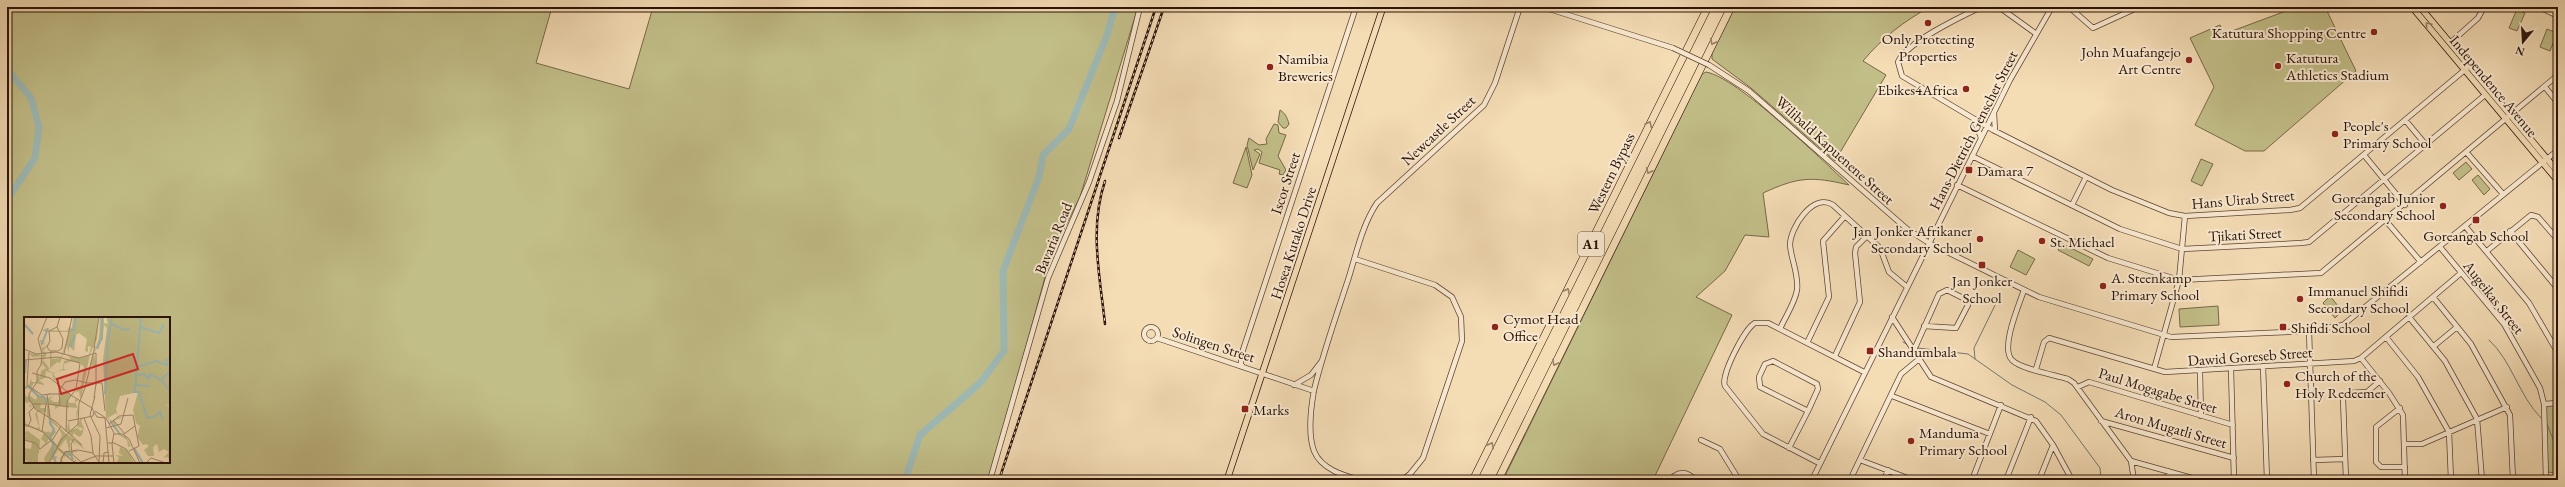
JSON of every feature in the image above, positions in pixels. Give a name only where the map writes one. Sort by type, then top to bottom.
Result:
[{"type":"highway","name":"Western Bypass","points":[[1473,480],[1708,7]]},
{"type":"highway","name":"A1","points":[[1498,480],[1731,7]]},
{"type":"main road","name":"Independence Avenue","points":[[2412,7],[2511,116],[2558,181]]},
{"type":"main road","name":"Independence Avenue","points":[[2420,7],[2450,43],[2485,95],[2506,120],[2545,161],[2558,172]]},
{"type":"main road","name":"Hosea Kutako Drive","points":[[1227,480],[1382,9]]},
{"type":"street","name":"Bavaria Road","points":[[990,480],[1048,278],[1089,182],[1117,101],[1140,7]]},
{"type":"street","name":"Iscor Street","points":[[1243,367],[1241,364],[1241,356],[1356,7]]},
{"type":"street","name":"Newcastle Street","points":[[1361,480],[1329,468],[1316,455],[1311,439],[1314,391],[1367,222],[1377,203],[1484,105],[1495,83],[1520,7]]},
{"type":"street","name":"Wilibald Kapuenene Street","points":[[1543,7],[1673,48],[1709,65],[1749,91],[1898,223],[1929,243],[2024,290],[2054,302],[2163,336],[2309,331],[2338,327],[2349,322],[2502,194],[2558,150]]},
{"type":"street","name":"Hans Uirab Street","points":[[1981,7],[1930,34],[1908,50],[1898,62],[1900,72],[1908,81],[1974,120],[2086,177],[2138,202],[2185,216],[2298,209],[2406,121],[2467,68]]},
{"type":"street","points":[[1999,7],[2035,33]]},
{"type":"street","name":"Hans-Dietrich Genscher Street","points":[[1812,480],[1864,372],[1994,112],[2035,33],[2052,7]]},
{"type":"street","points":[[2068,7],[2093,28],[2139,7]]},
{"type":"street","points":[[2450,43],[2478,18],[2484,7]]},
{"type":"street","points":[[2538,7],[2551,10],[2558,16]]},
{"type":"street","points":[[1957,185],[2108,258],[2179,280],[2321,273],[2386,221],[2558,75]]},
{"type":"street","points":[[2545,87],[2558,103]]},
{"type":"street","name":"Tjikati Street","points":[[1972,156],[2124,231],[2182,249],[2309,242],[2426,146],[2485,95]]},
{"type":"street","points":[[1994,112],[1995,131]]},
{"type":"street","points":[[1974,120],[1981,138]]},
{"type":"street","points":[[2406,121],[2426,146]]},
{"type":"street","points":[[2467,153],[2502,194]]},
{"type":"street","points":[[2364,155],[2404,205]]},
{"type":"street","points":[[2072,205],[2086,177]]},
{"type":"street","points":[[1780,329],[1797,290],[1791,241],[1802,217],[1808,210],[1825,202],[1833,205],[1882,251],[1889,272],[1907,287]]},
{"type":"street","points":[[2487,251],[2510,231],[2534,214],[2558,240]]},
{"type":"street","points":[[1807,343],[1829,297],[1823,241],[1845,216]]},
{"type":"street","points":[[2154,369],[2179,280],[2185,216]]},
{"type":"street","points":[[2386,221],[2421,262]]},
{"type":"street","points":[[2465,226],[2533,308],[2558,353]]},
{"type":"street","points":[[2510,231],[2558,289]]},
{"type":"street","points":[[1834,356],[1860,304],[1855,254],[1856,247],[1867,236]]},
{"type":"street","name":"Augeikas Street","points":[[2440,246],[2507,330],[2540,388],[2544,404],[2546,480]]},
{"type":"street","points":[[1355,259],[1435,285],[1452,297],[1462,317],[1462,341],[1423,458],[1410,474],[1402,480]]},
{"type":"street","name":"Dawid Goreseb Street","points":[[2036,369],[2044,342],[2049,338],[2165,372],[2200,372],[2263,366],[2352,362],[2361,358],[2461,273]]},
{"type":"street","points":[[1914,350],[1924,326],[1941,292],[1947,290],[1967,300],[1968,305],[1956,328],[1924,326]]},
{"type":"street","points":[[2024,290],[2007,345],[2008,352],[2015,362],[2068,379],[2078,387],[2131,461],[2134,480]]},
{"type":"street","points":[[2433,297],[2474,349],[2507,407],[2512,421],[2514,480]]},
{"type":"street","points":[[1892,317],[1919,359],[1934,378],[2031,417],[2038,423],[2053,445],[2072,480]]},
{"type":"street","points":[[2409,317],[2434,346],[2447,365],[2477,419],[2482,480]]},
{"type":"street","points":[[1819,463],[1760,432],[1724,384],[1725,374],[1749,327],[1764,322],[1864,372]]},
{"type":"street","points":[[2434,346],[2457,327]]},
{"type":"street","points":[[2309,331],[2314,480]]},
{"type":"street","points":[[2386,337],[2418,378],[2449,432],[2451,480]]},
{"type":"street","name":"Solingen Street","points":[[1157,338],[1314,391]]},
{"type":"street","points":[[1294,385],[1311,375],[1324,358]]},
{"type":"street","points":[[2361,358],[2400,408],[2404,420],[2405,480]]},
{"type":"street","points":[[1850,480],[1892,396],[1902,372],[1919,359]]},
{"type":"street","points":[[1789,448],[1808,411],[1818,389],[1817,384],[1773,362],[1767,363],[1759,377],[1760,387],[1808,411]]},
{"type":"street","points":[[2263,366],[2267,480]]},
{"type":"street","points":[[2231,369],[2234,480]]},
{"type":"street","points":[[2200,372],[2201,416]]},
{"type":"street","points":[[2346,480],[2343,398],[2350,393],[2367,392],[2380,381]]},
{"type":"street","name":"Paul Mogagabe Street","points":[[2078,387],[2089,382],[2233,425]]},
{"type":"street","points":[[1892,396],[1990,434]]},
{"type":"street","points":[[2544,404],[2558,403]]},
{"type":"street","points":[[1972,480],[2002,405]]},
{"type":"street","points":[[2405,444],[2422,444],[2507,407]]},
{"type":"street","points":[[2400,408],[2380,423],[2375,430],[2376,462],[2382,467],[2405,467]]},
{"type":"street","points":[[2006,480],[2031,417]]},
{"type":"street","name":"Aron Mugatli Street","points":[[2101,421],[2234,458]]},
{"type":"street","points":[[1701,440],[1718,446],[1739,480]]},
{"type":"street","points":[[2039,480],[2053,445]]},
{"type":"street","points":[[2313,460],[2345,459]]},
{"type":"street","points":[[1860,460],[1913,480]]},
{"type":"street","points":[[2131,461],[2200,480]]},
{"type":"street","points":[[1884,480],[1888,470]]},
{"type":"street","points":[[2168,471],[2168,480]]},
{"type":"street","points":[[1672,480],[1674,476],[1680,473],[1687,474],[1696,480]]},
{"type":"shaded area","points":[[7,7],[552,7],[536,63],[629,89],[653,7],[1138,7],[1080,197],[1051,255],[990,480],[7,480]]},
{"type":"shaded area","points":[[1735,7],[1930,7],[1911,18],[1894,31],[1863,61],[1886,75],[1835,161],[1751,88],[1712,59],[1712,53]]},
{"type":"shaded area","points":[[2311,7],[2325,7],[2356,71],[2264,151],[2245,151],[2195,125],[2214,87],[2190,38],[2220,25],[2224,34],[2286,11]]},
{"type":"shaded area","points":[[2517,9],[2525,13],[2517,31],[2509,28]]},
{"type":"shaded area","points":[[2547,29],[2557,33],[2550,51],[2540,47]]},
{"type":"shaded area","points":[[1706,72],[1720,77],[1758,103],[1849,185],[1814,179],[1796,181],[1763,193],[1769,237],[1745,235],[1725,271],[1696,297],[1732,315],[1653,480],[1503,480],[1702,74]]},
{"type":"shaded area","points":[[1280,110],[1287,117],[1289,124],[1286,128],[1283,128],[1278,122]]},
{"type":"shaded area","points":[[1274,124],[1278,125],[1279,133],[1286,135],[1278,156],[1286,170],[1283,175],[1279,174],[1280,170],[1259,163],[1262,152],[1258,149],[1254,150],[1260,154],[1253,170],[1247,145],[1249,138],[1259,145],[1267,144],[1266,139]]},
{"type":"shaded area","points":[[1246,147],[1252,175],[1247,188],[1233,183]]},
{"type":"shaded area","points":[[2201,159],[2213,164],[2202,186],[2191,181]]},
{"type":"shaded area","points":[[2466,162],[2472,169],[2459,180],[2453,173]]},
{"type":"shaded area","points":[[2478,175],[2490,189],[2484,195],[2472,180]]},
{"type":"shaded area","points":[[2061,243],[2093,259],[2089,266],[2058,250]]},
{"type":"shaded area","points":[[2018,250],[2035,259],[2026,275],[2010,267]]},
{"type":"shaded area","points":[[2330,296],[2342,311],[2335,318],[2323,303]]},
{"type":"shaded area","points":[[2218,306],[2219,325],[2180,327],[2179,309]]},
{"type":"shaded area","points":[[2558,403],[2558,473],[2546,472],[2544,404]]},
{"type":"waterway","points":[[905,480],[920,435],[980,383],[1004,351],[1003,271],[1039,177],[1043,155],[1069,129],[1107,35],[1115,7]]},
{"type":"waterway","points":[[7,69],[31,98],[39,127],[35,158],[7,200]]},
{"type":"waterway","points":[[1975,359],[1974,348],[1999,297]]},
{"type":"waterway","points":[[2489,340],[2504,358],[2533,409],[2541,418]]},
{"type":"waterway","points":[[1903,342],[1908,345]]},
{"type":"waterway","points":[[1918,348],[1968,354],[2012,385],[2045,402],[2061,415],[2100,468],[2101,480]]},
{"type":"waterway","points":[[2547,424],[2558,452]]},
{"type":"railway","points":[[999,480],[1156,7]]},
{"type":"railway","points":[[1119,138],[1164,7]]},
{"type":"railway","points":[[1105,181],[1100,199],[1097,235],[1097,252],[1105,324]]},
{"type":"place","name":"Only Protecting Properties","points":[[1928,23]]},
{"type":"place","name":"Katutura Shopping Centre","points":[[2374,32]]},
{"type":"place","name":"John Muafangejo Art Centre","points":[[2189,60]]},
{"type":"place","name":"Katutura Athletics Stadium","points":[[2278,66]]},
{"type":"place","name":"Namibia Breweries","points":[[1270,67]]},
{"type":"place","name":"Ebikes4Africa","points":[[1966,89]]},
{"type":"place","name":"People's Primary School","points":[[2335,134]]},
{"type":"place","name":"Damara 7","points":[[1969,170]]},
{"type":"place","name":"Goreangab Junior Secondary School","points":[[2443,206]]},
{"type":"place","name":"Goreangab School","points":[[2476,220]]},
{"type":"place","name":"Jan Jonker Afrikaner Secondary School","points":[[1980,239]]},
{"type":"place","name":"St. Michael","points":[[2042,241]]},
{"type":"place","name":"Jan Jonker School","points":[[1982,265]]},
{"type":"place","name":"A. Steenkamp Primary School","points":[[2103,286]]},
{"type":"place","name":"Immanuel Shifidi Secondary School","points":[[2300,299]]},
{"type":"place","name":"Cymot Head Office","points":[[1495,327]]},
{"type":"place","name":"Shifidi School","points":[[2283,327]]},
{"type":"place","name":"Shandumbala","points":[[1870,351]]},
{"type":"place","name":"Church of the Holy Redeemer","points":[[2287,384]]},
{"type":"place","name":"Marks","points":[[1245,409]]},
{"type":"place","name":"Manduma Primary School","points":[[1911,441]]}]
